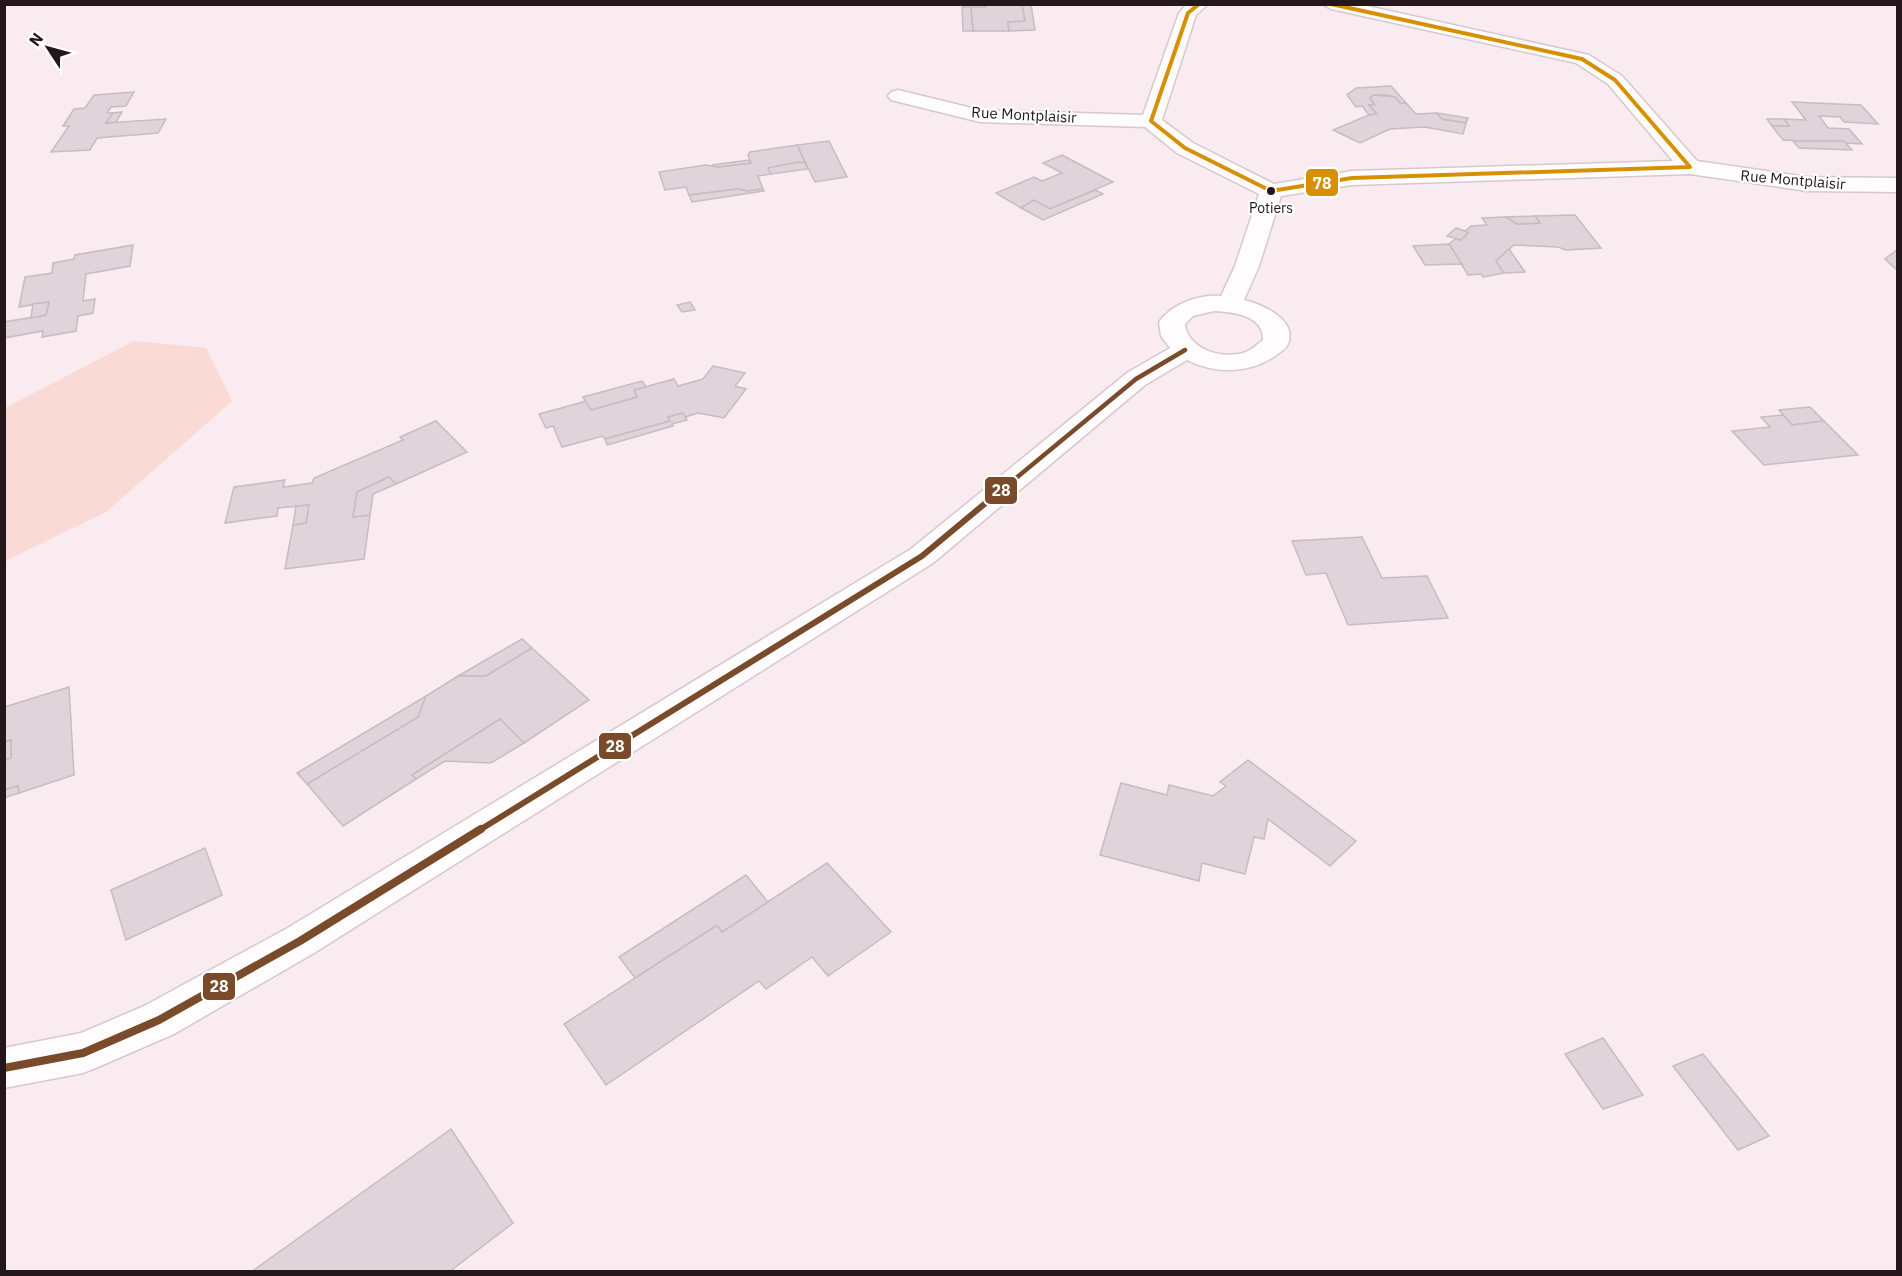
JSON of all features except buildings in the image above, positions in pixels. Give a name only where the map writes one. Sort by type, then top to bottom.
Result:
[{"type":"street","points":[[1199,4],[1188,13],[1151,121],[1161,131],[1185,147],[1271,191],[1248,266],[1230,304]]},
{"type":"street","points":[[1331,4],[1582,59],[1615,80],[1690,167]]},
{"type":"street","name":"Rue Montplaisir","points":[[898,96],[980,116],[1151,121]]},
{"type":"street","name":"Rue Montplaisir","points":[[1271,191],[1352,178],[1690,167],[1807,184],[1898,185]]},
{"type":"street","points":[[1230,304],[1249,309],[1264,317],[1276,329],[1276,343],[1266,355],[1247,361],[1226,363],[1203,359],[1185,350],[1173,340],[1170,328],[1175,318],[1186,309],[1198,305],[1230,304]]},
{"type":"street","points":[[4,1068],[83,1053],[159,1020],[300,941],[922,556],[1136,379],[1185,350]]},
{"type":"shaded area","points":[[134,341],[206,348],[232,401],[106,512],[5,561],[5,408]]},
{"type":"transit line","name":"78","points":[[1199,4],[1188,13],[1151,121],[1185,148],[1271,191],[1352,178],[1690,167],[1615,80],[1582,59],[1331,4]]},
{"type":"transit line","name":"28","points":[[4,1068],[83,1053],[159,1020],[300,941],[922,556],[1136,379],[1185,350]]},
{"type":"place","name":"Potiers","points":[[1271,191]]}]
